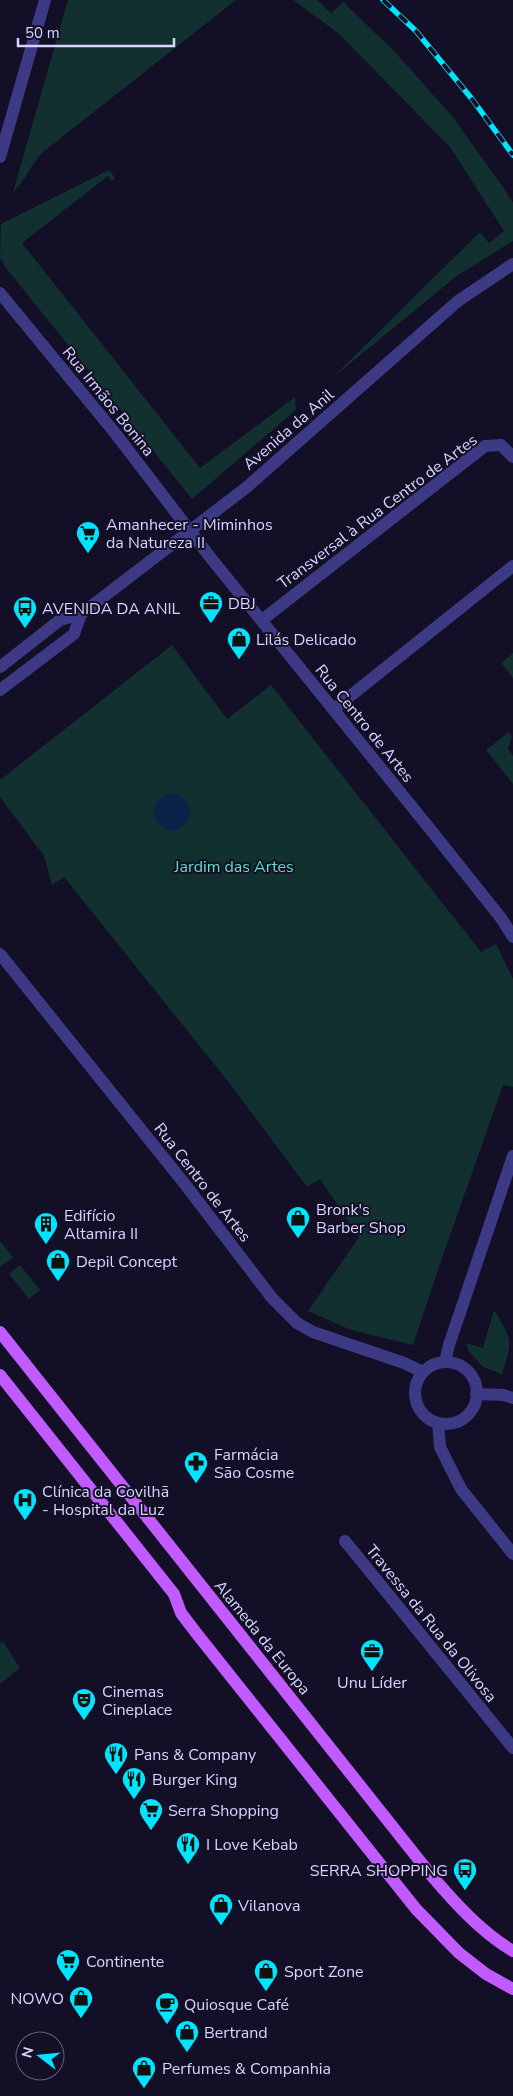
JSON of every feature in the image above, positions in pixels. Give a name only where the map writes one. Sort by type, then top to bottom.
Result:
[{"type":"main road","name":"Alameda da Europa","points":[[0,1332],[431,1875],[456,1905],[499,1942],[513,1951]]},
{"type":"main road","points":[[0,1376],[174,1594],[181,1613],[196,1634],[416,1909],[459,1953],[486,1974],[513,1989]]},
{"type":"street","points":[[0,157],[45,0]]},
{"type":"street","name":"Avenida da Anil","points":[[0,666],[60,620],[81,614],[247,487],[458,301],[513,264]]},
{"type":"street","name":"Rua Irmãos Bonina","points":[[0,293],[121,441],[190,531]]},
{"type":"street","name":"Transversal à Rua Centro de Artes","points":[[262,620],[480,450],[492,444],[501,445],[513,457]]},
{"type":"street","name":"Rua Centro de Artes","points":[[190,531],[484,896],[513,936]]},
{"type":"street","points":[[334,709],[513,566]]},
{"type":"street","name":"Avenida da Anil","points":[[0,690],[74,634],[81,614]]},
{"type":"street","name":"Rua Centro de Artes","points":[[0,954],[184,1183],[272,1298],[288,1314],[314,1332],[423,1372]]},
{"type":"street","points":[[445,1362],[449,1345],[513,1156]]},
{"type":"street","points":[[445,1362],[454,1363],[468,1372],[476,1386],[476,1394],[470,1412],[463,1419],[453,1423],[438,1423],[422,1414],[415,1396],[416,1386],[423,1372],[437,1363],[445,1362]]},
{"type":"street","points":[[476,1394],[503,1395],[513,1398]]},
{"type":"street","points":[[438,1423],[440,1447],[461,1489],[513,1554]]},
{"type":"street","name":"Travessa da Rua da Olivosa","points":[[346,1541],[513,1748]]},
{"type":"green space","points":[[68,0],[236,0],[43,152],[13,192]]},
{"type":"green space","points":[[293,0],[317,0],[331,13],[343,2],[394,51],[452,116],[513,203],[513,241],[458,275],[331,379],[480,232],[489,243],[504,231],[450,147],[338,33]]},
{"type":"green space","points":[[109,170],[115,178],[112,181],[108,176],[22,243],[200,468],[295,397],[296,410],[192,499],[6,268],[0,258],[1,224]]},
{"type":"green space","name":"Jardim das Artes","points":[[172,645],[227,719],[271,685],[481,952],[496,944],[513,979],[513,1087],[503,1085],[413,1345],[351,1330],[308,1311],[359,1237],[358,1235],[320,1179],[307,1187],[230,1084],[64,877],[52,885],[44,856],[0,797],[0,780]]},
{"type":"green space","points":[[513,653],[513,678],[501,663]]},
{"type":"green space","points":[[509,732],[512,737],[508,748],[513,756],[513,784],[486,750]]},
{"type":"green space","points":[[0,1241],[13,1257],[0,1267]]},
{"type":"green space","points":[[20,1265],[40,1290],[29,1299],[9,1274]]},
{"type":"green space","points":[[494,1310],[505,1328],[509,1340],[508,1353],[502,1374],[483,1367],[470,1353],[466,1343],[483,1348]]},
{"type":"green space","points":[[3,1642],[20,1668],[0,1684],[0,1644]]},
{"type":"water","points":[[172,794],[179,795],[185,799],[189,805],[189,819],[185,825],[179,829],[172,830],[165,829],[159,825],[155,819],[154,812],[155,805],[159,799],[165,795]]},
{"type":"railway","points":[[383,0],[416,31],[472,99],[513,155]]},
{"type":"place","name":"Amanhecer - Miminhos da Natureza II","points":[[88,554]]},
{"type":"place","name":"DBJ","points":[[211,624]]},
{"type":"place","name":"AVENIDA DA ANIL","points":[[25,629]]},
{"type":"place","name":"Lilás Delicado","points":[[239,660]]},
{"type":"place","name":"Bronk's Barber Shop","points":[[298,1239]]},
{"type":"place","name":"Edifício Altamira II","points":[[46,1245]]},
{"type":"place","name":"Depil Concept","points":[[58,1282]]},
{"type":"place","name":"Farmácia São Cosme","points":[[196,1484]]},
{"type":"place","name":"Clínica da Covilhã - Hospital da Luz","points":[[25,1521]]},
{"type":"place","name":"Unu Líder","points":[[372,1672]]},
{"type":"place","name":"Cinemas Cineplace","points":[[84,1721]]},
{"type":"place","name":"Pans & Company","points":[[116,1775]]},
{"type":"place","name":"Burger King","points":[[134,1800]]},
{"type":"place","name":"Serra Shopping","points":[[151,1831]]},
{"type":"place","name":"I Love Kebab","points":[[188,1865]]},
{"type":"place","name":"SERRA SHOPPING","points":[[465,1891]]},
{"type":"place","name":"Vilanova","points":[[221,1926]]},
{"type":"place","name":"Continente","points":[[68,1982]]},
{"type":"place","name":"Sport Zone","points":[[266,1992]]},
{"type":"place","name":"NOWO","points":[[81,2019]]},
{"type":"place","name":"Quiosque Café","points":[[167,2025]]},
{"type":"place","name":"Bertrand","points":[[187,2053]]},
{"type":"place","name":"Perfumes & Companhia","points":[[144,2089]]}]
